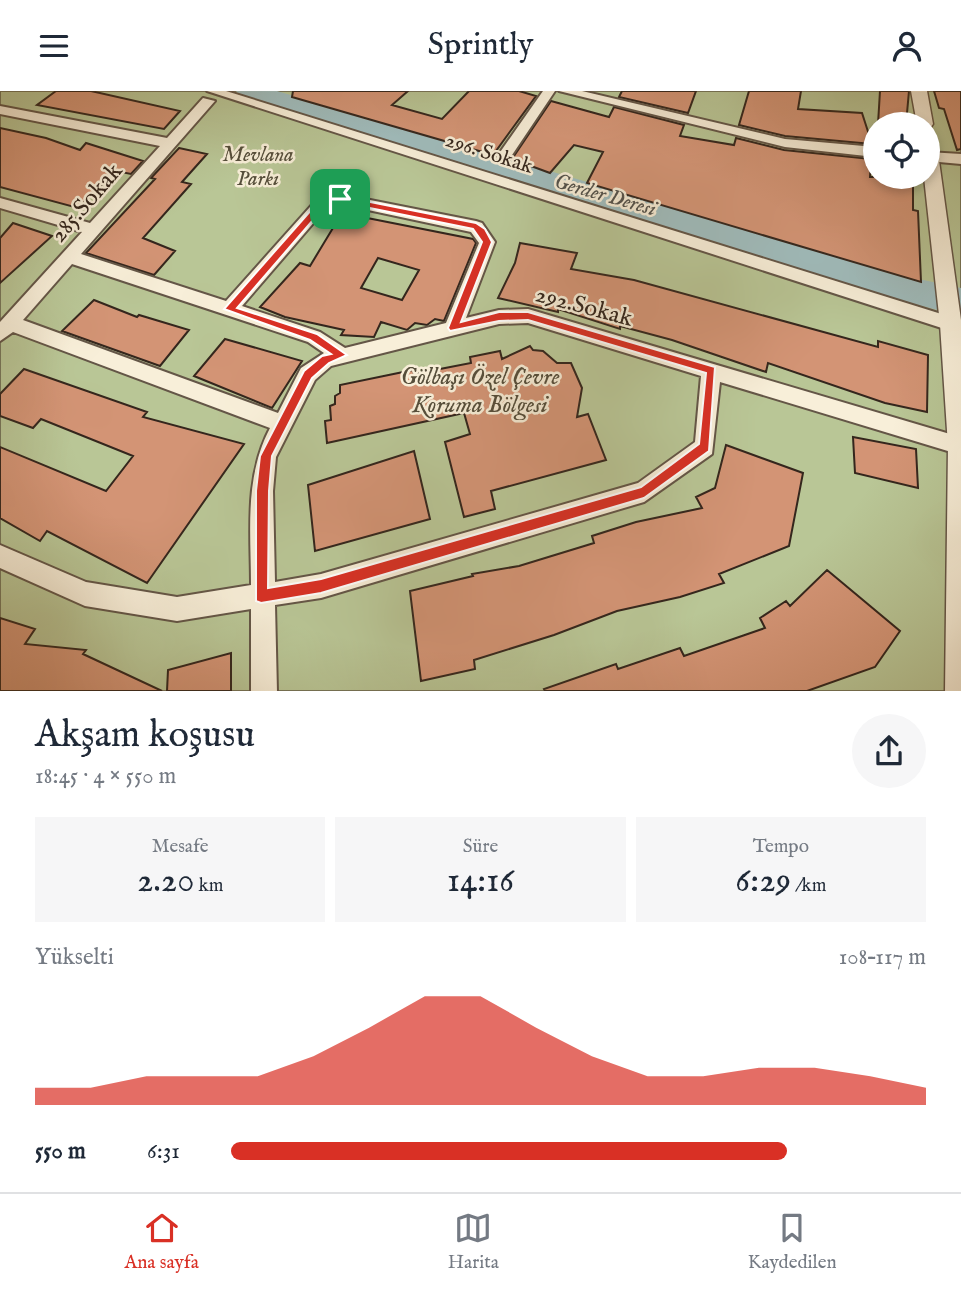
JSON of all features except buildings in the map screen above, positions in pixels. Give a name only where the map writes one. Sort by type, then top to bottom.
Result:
[{"type":"street","points":[[503,158],[549,91]]},
{"type":"street","points":[[565,91],[785,143],[863,151]]},
{"type":"street","points":[[919,91],[923,112]]},
{"type":"street","name":"285.Sokak","points":[[5,328],[95,230],[210,96]]},
{"type":"street","name":"296. Sokak","points":[[210,96],[950,294]]},
{"type":"street","points":[[0,110],[169,143]]},
{"type":"street","points":[[940,154],[961,159]]},
{"type":"street","points":[[935,189],[950,294],[960,446],[960,691]]},
{"type":"street","points":[[229,309],[323,202],[340,199],[476,227],[482,231],[487,242],[453,328]]},
{"type":"street","points":[[0,203],[95,230]]},
{"type":"street","points":[[70,257],[314,337],[342,355]]},
{"type":"street","name":"292.Sokak","points":[[264,691],[261,596],[262,491],[266,456],[308,374],[326,360],[499,317],[528,316],[960,446]]},
{"type":"street","points":[[5,328],[282,424]]},
{"type":"street","points":[[0,556],[85,594],[177,609],[321,586],[644,492],[705,447],[711,370]]},
{"type":"green space","name":"Gölbaşı Özel Çevre Koruma Bölgesi","points":[[0,91],[961,91],[961,691],[0,691]]},
{"type":"waterway","name":"Gerder Deresi","points":[[249,91],[914,291],[961,302]]},
{"type":"route","points":[[340,199],[476,227],[482,231],[487,242],[453,328],[499,317],[528,316],[711,370],[705,447],[644,492],[321,586],[261,596],[262,491],[266,456],[308,374],[326,360],[342,355],[314,337],[229,309],[323,202],[340,199]]},
{"type":"park label","name":"Mevlana Parkı","points":[[258,167]]}]
